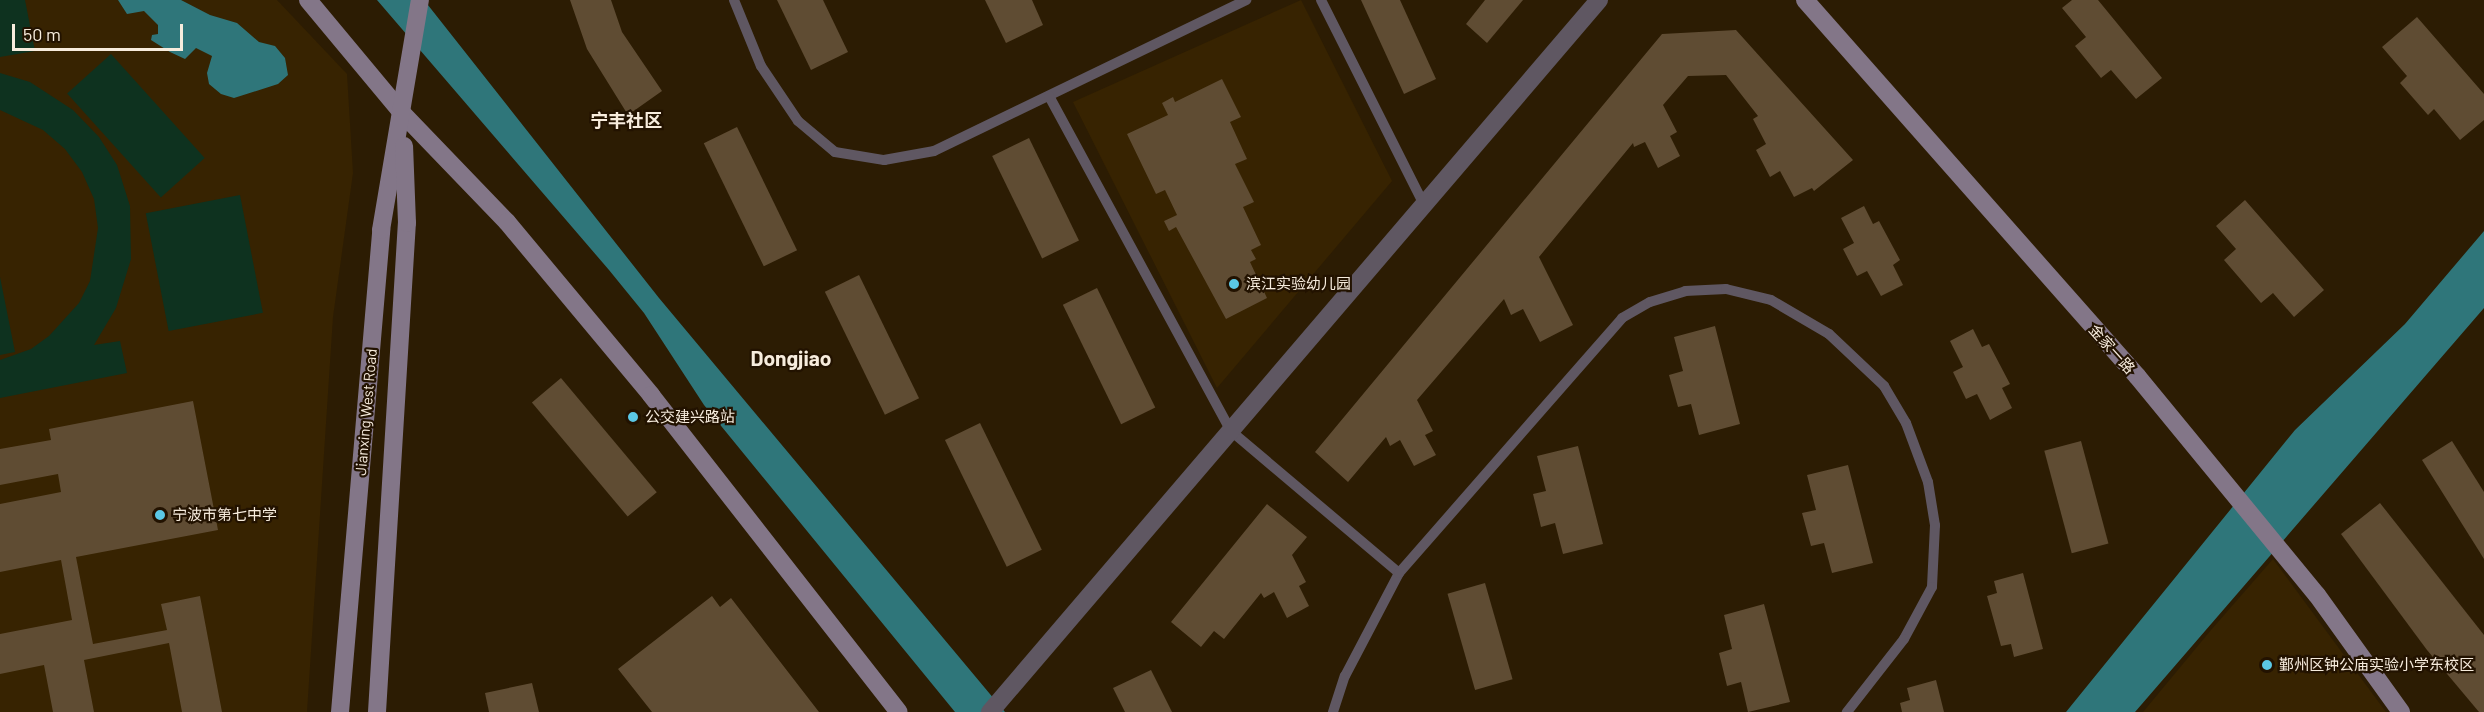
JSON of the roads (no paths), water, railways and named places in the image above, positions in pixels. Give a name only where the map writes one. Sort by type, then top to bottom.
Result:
[{"type":"street","points":[[308,0],[403,114],[507,222],[635,377],[899,712]]},
{"type":"street","name":"Jianxing West Road","points":[[340,712],[381,230],[403,114],[420,0]]},
{"type":"street","points":[[990,712],[1599,0]]},
{"type":"street","name":"金家一路","points":[[1805,0],[2137,376],[2317,595],[2401,712]]},
{"type":"street","name":"Jianxing West Road","points":[[377,712],[407,223],[403,114]]},
{"type":"lane","points":[[734,0],[761,66],[798,121],[835,152],[884,160],[934,151],[1246,0]]},
{"type":"lane","points":[[1321,0],[1424,205]]},
{"type":"lane","points":[[1049,96],[1231,431],[1399,573]]},
{"type":"lane","points":[[1333,712],[1345,676],[1399,573],[1622,318],[1650,302],[1685,291],[1726,289],[1771,300],[1829,334],[1884,386],[1906,423],[1928,482],[1935,525],[1932,587],[1904,639],[1847,712]]},
{"type":"water","points":[[118,0],[181,0],[210,15],[237,23],[259,42],[275,46],[285,58],[288,75],[278,84],[234,98],[221,94],[209,84],[207,73],[212,56],[196,48],[185,59],[170,52],[151,40],[152,35],[158,34],[158,25],[144,11],[127,14]]},
{"type":"water","points":[[377,0],[424,0],[659,298],[1005,712],[955,712],[704,405],[644,313]]},
{"type":"water","points":[[2484,231],[2484,308],[2135,712],[2066,712],[2295,430],[2405,324]]},
{"type":"place","name":"滨江实验幼儿园","points":[[1234,284]]},
{"type":"place","name":"公交建兴路站","points":[[633,417]]},
{"type":"place","name":"宁波市第七中学","points":[[160,515]]},
{"type":"place","name":"鄞州区钟公庙实验小学东校区","points":[[2267,665]]},
{"type":"district","name":"宁丰社区","points":[[626,120]]},
{"type":"district","name":"Dongjiao","points":[[791,358]]}]
